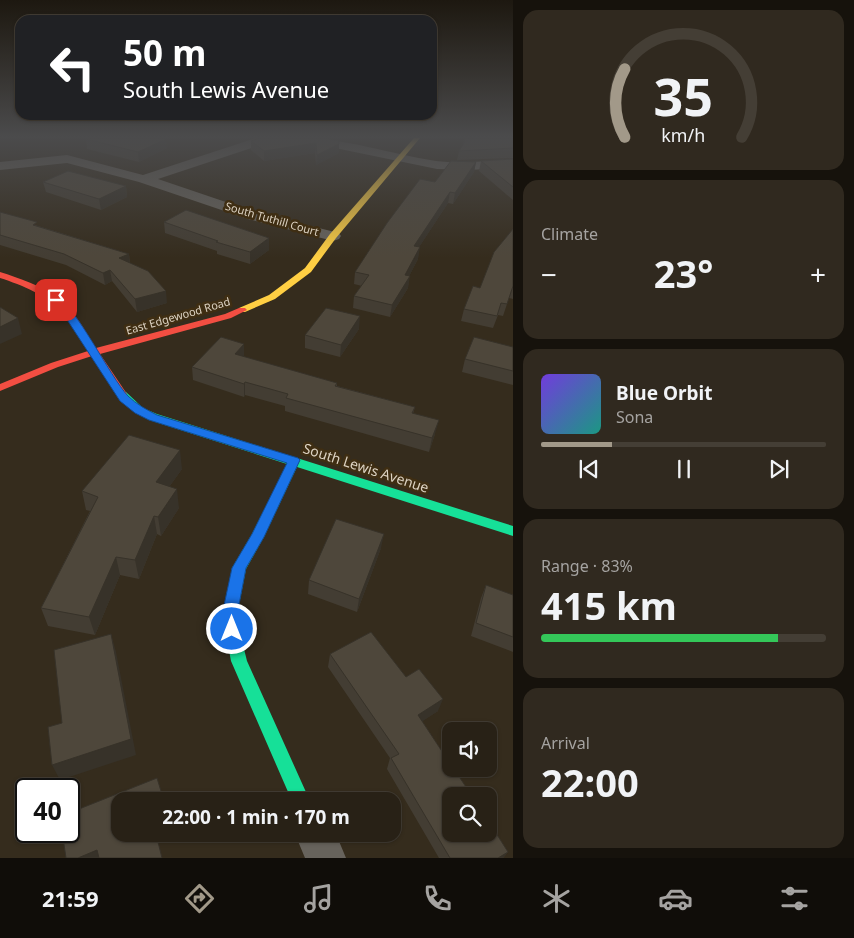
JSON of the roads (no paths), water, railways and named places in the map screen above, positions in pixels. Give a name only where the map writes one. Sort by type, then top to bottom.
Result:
[{"type":"street","name":"South Tuthill Court","points":[[140,178],[253,216],[334,236]]},
{"type":"street","name":"East Edgewood Road","points":[[0,388],[26,375],[93,353],[228,316],[272,297],[308,270],[334,236],[384,178]]},
{"type":"street","name":"South Lewis Avenue","points":[[0,275],[16,280],[56,300],[68,313],[124,398],[139,410],[153,417],[294,460],[513,531]]},
{"type":"street","points":[[294,460],[257,537],[239,568],[231,610],[232,629],[239,661],[297,792]]},
{"type":"street","points":[[319,842],[326,858]]}]
